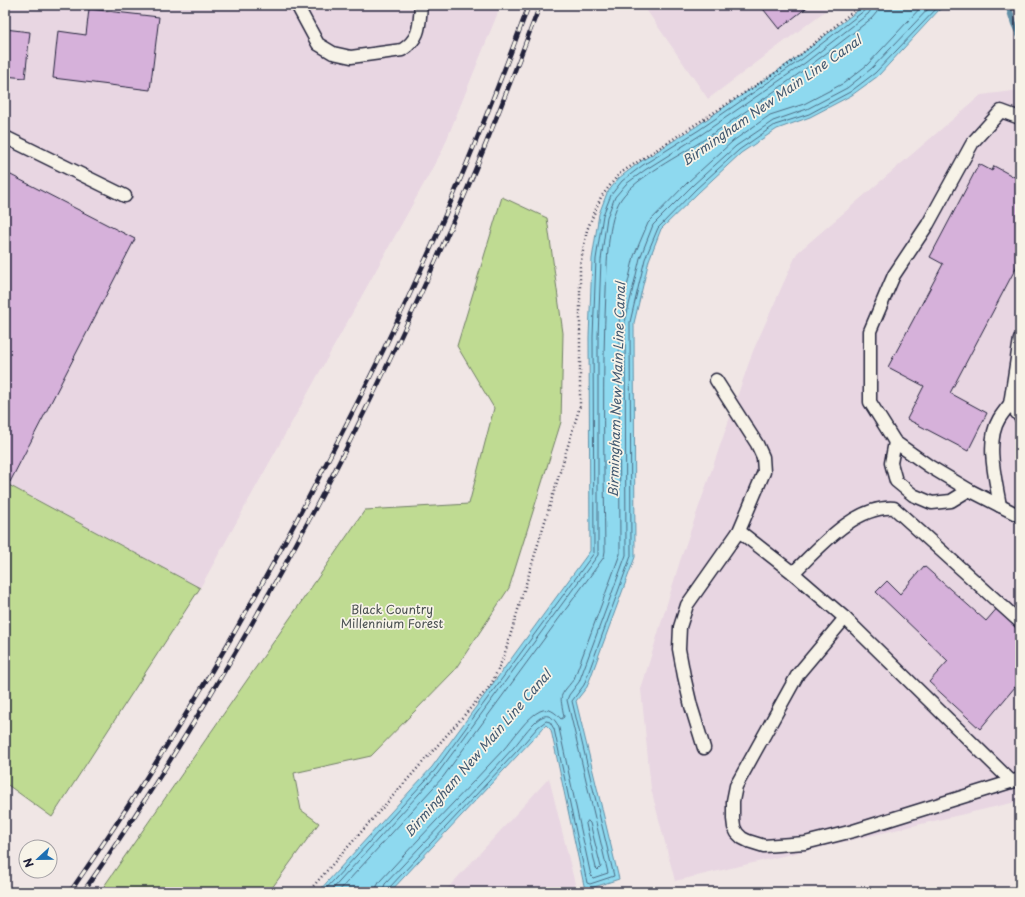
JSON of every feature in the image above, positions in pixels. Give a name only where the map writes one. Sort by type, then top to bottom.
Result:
[{"type":"lane","points":[[297,5],[318,44],[333,53],[351,57],[402,50],[410,46],[419,33],[420,5]]},
{"type":"lane","points":[[1020,118],[1001,111],[973,142],[928,224],[894,275],[870,331],[870,402],[895,442],[929,466],[969,490],[1020,516]]},
{"type":"lane","points":[[5,137],[125,196]]},
{"type":"lane","points":[[1000,506],[992,451],[993,434],[998,419],[1010,404],[1020,339]]},
{"type":"lane","points":[[704,748],[691,706],[684,676],[679,650],[680,627],[687,605],[739,531],[764,472],[763,457],[757,444],[716,380]]},
{"type":"lane","points":[[1010,404],[1020,417]]},
{"type":"lane","points":[[895,442],[891,463],[896,481],[913,495],[932,504],[951,501],[969,490]]},
{"type":"lane","points":[[793,573],[834,534],[855,519],[885,508],[894,508],[1020,622]]},
{"type":"lane","points":[[739,531],[793,573],[845,618],[1016,781],[853,831],[805,843],[764,846],[742,838],[734,827],[733,819],[733,801],[736,786],[798,674],[845,618]]},
{"type":"path","points":[[308,892],[491,685],[504,656],[580,406],[580,266],[587,230],[601,197],[619,174],[789,64],[861,5]]},
{"type":"shaded area","points":[[5,5],[501,5],[442,151],[200,588],[5,483]]},
{"type":"shaded area","points":[[643,5],[833,5],[708,99]]},
{"type":"shaded area","points":[[1020,90],[1020,801],[675,881],[651,789],[641,689],[680,561],[753,351],[797,253],[981,95]]},
{"type":"shaded area","points":[[549,778],[577,892],[444,892]]},
{"type":"green space","name":"Black Country Millennium Forest","points":[[502,197],[547,218],[563,333],[561,422],[509,588],[454,671],[371,756],[294,773],[301,810],[319,823],[269,892],[100,892],[365,510],[469,504],[494,408],[457,346]]},
{"type":"green space","points":[[5,483],[200,588],[52,817],[5,783]]},
{"type":"water","name":"Birmingham New Main Line Canal","points":[[865,5],[947,5],[939,10],[878,76],[852,95],[810,117],[777,129],[741,153],[661,229],[649,260],[634,323],[635,557],[587,687],[576,701],[619,879],[585,890],[551,730],[546,725],[390,892],[318,892],[432,767],[590,551],[589,337],[592,259],[599,214],[607,193],[619,178],[640,162],[697,126],[799,56]]},
{"type":"building","points":[[760,5],[810,5],[779,29]]},
{"type":"building","points":[[89,9],[159,17],[150,90],[53,78],[58,31],[86,35]]},
{"type":"building","points":[[5,29],[30,32],[25,78],[5,76]]},
{"type":"building","points":[[979,164],[992,171],[994,166],[1020,180],[1020,260],[950,393],[987,413],[968,451],[907,419],[924,386],[888,367],[943,264],[930,257]]},
{"type":"building","points":[[5,172],[135,239],[10,482],[5,480]]},
{"type":"building","points":[[924,566],[986,621],[999,606],[1020,625],[1020,681],[980,729],[929,682],[948,661],[876,592],[887,581],[900,594]]},
{"type":"waterway","points":[[1008,5],[1020,37]]},
{"type":"railway","points":[[70,892],[141,786],[208,678],[271,568],[330,456],[412,290],[437,234],[507,63],[529,5]]},
{"type":"railway","points":[[83,892],[146,798],[206,702],[277,580],[343,456],[434,265],[462,201],[540,5]]}]
